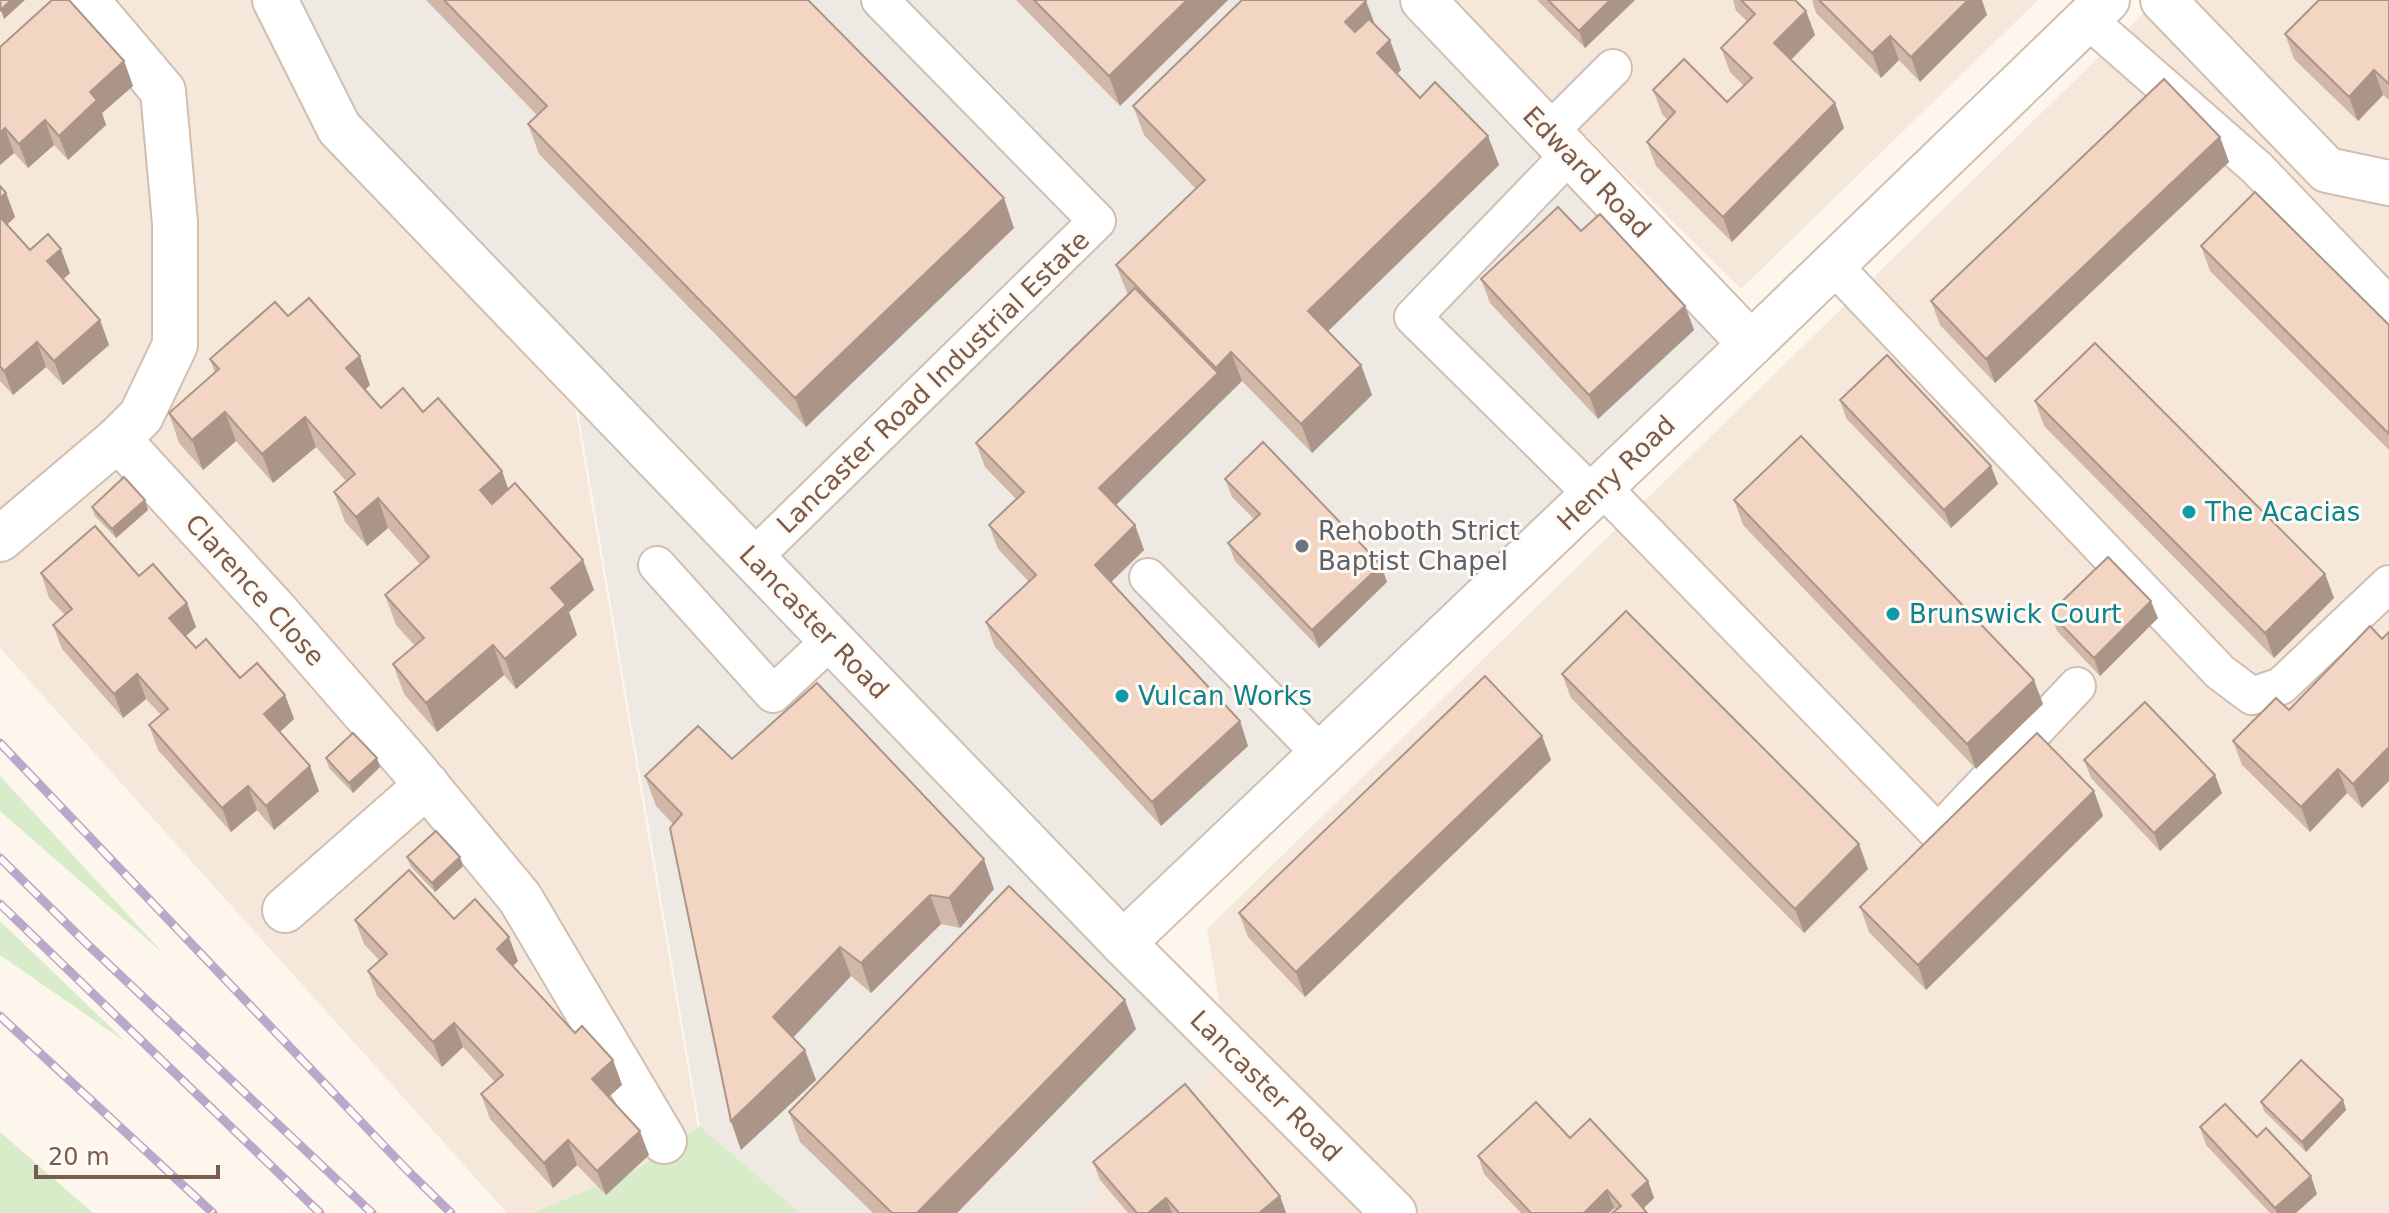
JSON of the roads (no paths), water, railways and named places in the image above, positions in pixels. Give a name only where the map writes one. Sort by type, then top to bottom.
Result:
[{"type":"street","points":[[0,539],[141,416],[175,345],[175,223],[163,91],[86,0]]},
{"type":"street","name":"Lancaster Road","points":[[275,0],[339,128],[1123,943],[1394,1213]]},
{"type":"street","name":"Edward Road","points":[[1423,0],[1751,344]]},
{"type":"street","points":[[2163,0],[2327,170],[2389,183]]},
{"type":"street","name":"Henry Road","points":[[1123,943],[2097,10]]},
{"type":"street","name":"Clarence Close","points":[[118,439],[274,609],[427,785],[520,898],[664,1141]]},
{"type":"street","points":[[285,910],[427,785]]},
{"type":"lane","name":"Lancaster Road Industrial Estate","points":[[753,558],[1097,221],[880,0]]},
{"type":"lane","points":[[2097,10],[2257,168],[2389,306]]},
{"type":"lane","points":[[1613,68],[1559,143],[1413,317],[1597,491],[1938,833],[2077,686]]},
{"type":"lane","points":[[1832,264],[2220,672],[2252,696],[2281,686],[2389,584]]},
{"type":"lane","points":[[657,565],[773,694],[831,640]]},
{"type":"lane","points":[[1148,577],[1321,754]]},
{"type":"railway","points":[[0,743],[451,1213]]},
{"type":"railway","points":[[0,858],[372,1213]]},
{"type":"railway","points":[[0,904],[320,1213]]},
{"type":"railway","points":[[0,1016],[213,1213]]},
{"type":"place","name":"The Acacias","points":[[2189,512]]},
{"type":"place","name":"Rehoboth Strict Baptist Chapel","points":[[1302,546]]},
{"type":"place","name":"Brunswick Court","points":[[1893,614]]},
{"type":"place","name":"Vulcan Works","points":[[1122,696]]}]
